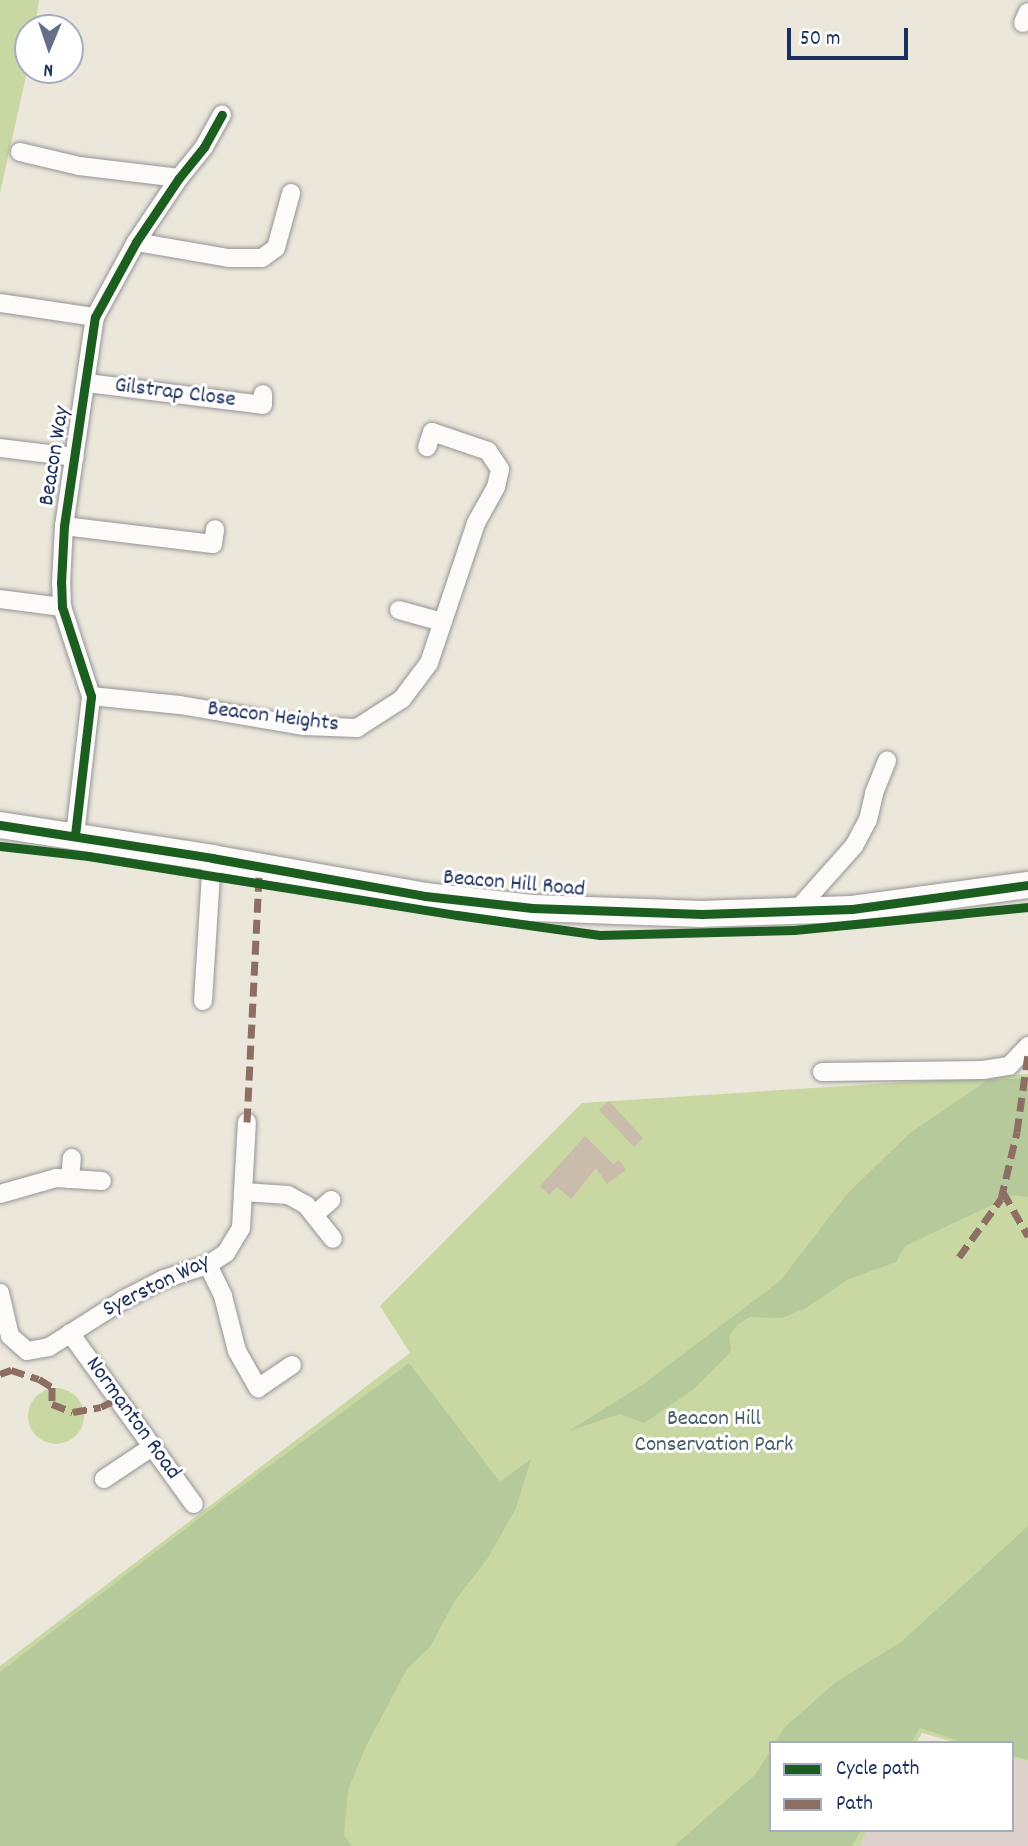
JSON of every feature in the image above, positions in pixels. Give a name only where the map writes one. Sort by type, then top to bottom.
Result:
[{"type":"street","name":"Beacon Way","points":[[75,835],[90,696],[62,607],[64,526],[95,317],[136,242],[178,178],[204,148],[222,115]]},
{"type":"street","points":[[20,152],[79,166],[178,178]]},
{"type":"street","points":[[136,242],[229,258],[262,258],[276,248],[291,194]]},
{"type":"street","points":[[0,303],[95,317]]},
{"type":"street","name":"Gilstrap Close","points":[[87,383],[263,406]]},
{"type":"street","name":"Beacon Heights","points":[[90,696],[180,705],[304,726],[357,728],[402,699],[429,663],[476,523],[496,487],[500,469],[488,451],[432,432]]},
{"type":"street","points":[[0,448],[74,457]]},
{"type":"street","points":[[64,526],[213,544]]},
{"type":"street","points":[[0,599],[62,607]]},
{"type":"street","points":[[399,610],[442,622]]},
{"type":"street","points":[[796,911],[854,846],[868,820],[874,793],[887,761]]},
{"type":"street","name":"Beacon Hill Road","points":[[0,825],[75,835],[425,896],[532,908],[655,913],[852,909],[1028,885]]},
{"type":"street","points":[[203,1001],[212,858]]},
{"type":"street","points":[[822,1072],[983,1070],[1009,1066],[1028,1046]]},
{"type":"street","name":"Syerston Way","points":[[0,1293],[10,1336],[27,1351],[49,1347],[123,1300],[164,1279],[208,1265],[226,1253],[241,1228],[247,1122]]},
{"type":"street","points":[[70,1179],[72,1158]]},
{"type":"street","points":[[0,1194],[56,1178],[102,1181]]},
{"type":"street","points":[[244,1192],[288,1195],[306,1205],[333,1239]]},
{"type":"street","points":[[314,1215],[331,1200]]},
{"type":"street","points":[[208,1265],[223,1296],[237,1351],[258,1388]]},
{"type":"street","name":"Normanton Road","points":[[70,1333],[194,1504]]},
{"type":"street","points":[[243,1399],[292,1365]]},
{"type":"street","points":[[104,1479],[152,1447]]},
{"type":"shaded area","points":[[1014,1758],[1028,1761],[1028,1846],[860,1846],[867,1832],[1014,1832]]},
{"type":"green space","points":[[0,0],[39,0],[37,14],[14,14],[14,84],[24,84],[0,193]]},
{"type":"green space","name":"Beacon Hill Conservation Park","points":[[1028,1074],[1028,1761],[1014,1758],[1014,1741],[951,1741],[922,1733],[917,1741],[769,1741],[769,1832],[867,1832],[860,1846],[0,1846],[0,1666],[410,1353],[380,1306],[582,1103]]},
{"type":"green space","points":[[1028,1078],[1028,1197],[1013,1195],[905,1246],[896,1262],[847,1280],[806,1308],[782,1318],[750,1317],[737,1325],[729,1336],[731,1350],[726,1357],[694,1389],[644,1423],[620,1414],[569,1431],[645,1383],[781,1280],[847,1194],[910,1133],[988,1080]]},
{"type":"green space","points":[[409,1363],[500,1482],[531,1459],[516,1508],[488,1558],[454,1602],[430,1647],[407,1669],[366,1746],[348,1790],[344,1835],[352,1846],[0,1846],[0,1672],[219,1503]]},
{"type":"green space","points":[[56,1388],[71,1393],[79,1401],[84,1416],[79,1431],[71,1439],[56,1444],[41,1439],[33,1431],[28,1416],[33,1401],[41,1393]]},
{"type":"green space","points":[[1028,1526],[1028,1760],[1014,1756],[1014,1741],[960,1741],[920,1728],[912,1741],[776,1741],[784,1728],[836,1682],[901,1642]]},
{"type":"green space","points":[[769,1753],[769,1832],[860,1832],[852,1846],[674,1846],[755,1775]]},
{"type":"building","points":[[609,1101],[643,1138],[634,1147],[599,1110]]},
{"type":"building","points":[[585,1136],[613,1164],[619,1160],[626,1170],[607,1184],[596,1168],[571,1199],[557,1187],[549,1195],[540,1186]]},
{"type":"marked path","points":[[247,1122],[259,877]]},
{"type":"marked path","points":[[959,1257],[1001,1199],[1017,1132],[1028,1054]]},
{"type":"marked path","points":[[1003,1192],[1028,1236]]},
{"type":"marked path","points":[[0,1374],[11,1370],[39,1379],[52,1387],[52,1404],[73,1412],[101,1407],[117,1399]]},
{"type":"cycle path","points":[[75,835],[91,696],[62,607],[61,583],[64,526],[95,317],[136,242],[179,178],[204,147],[222,115]]},
{"type":"cycle path","points":[[0,825],[212,858],[425,896],[532,908],[702,914],[852,909],[1028,885]]},
{"type":"cycle path","points":[[0,846],[88,856],[600,935],[794,930],[1028,907]]}]
